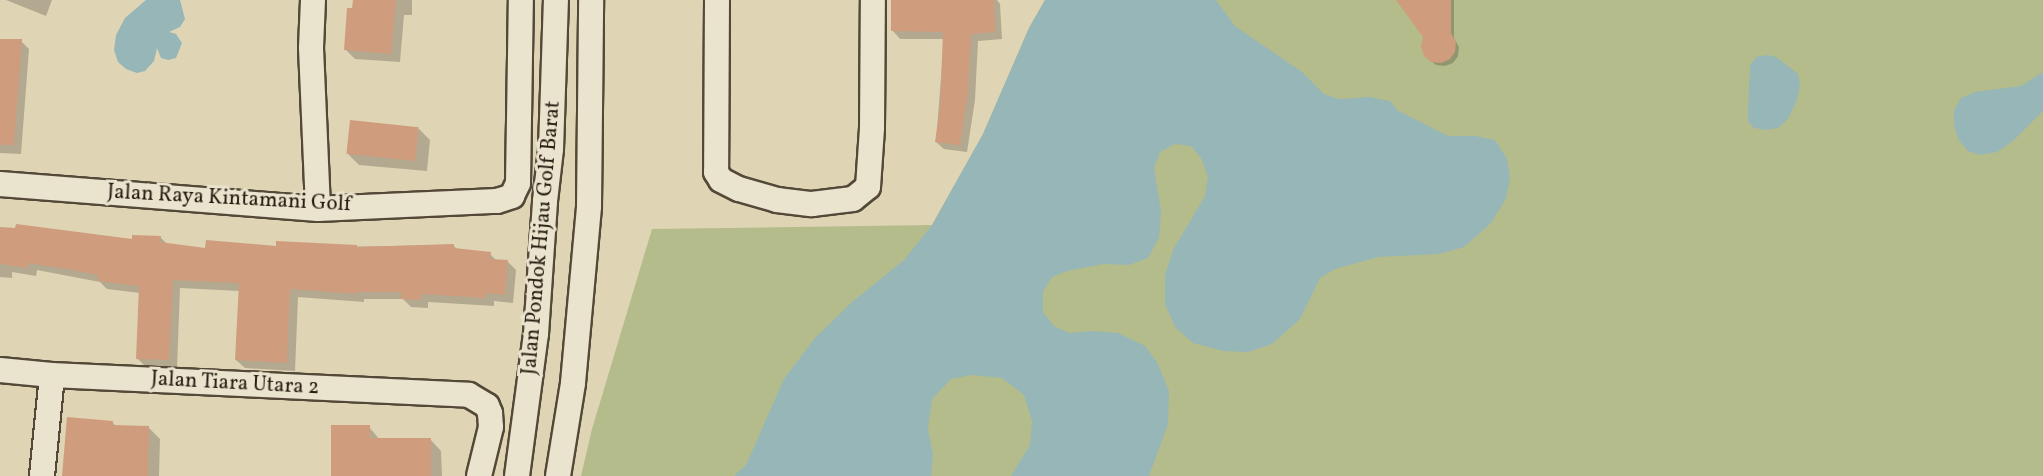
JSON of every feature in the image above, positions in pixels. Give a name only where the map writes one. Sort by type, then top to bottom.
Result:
[{"type":"street","points":[[314,0],[311,48],[318,209]]},
{"type":"street","name":"Jalan Raya Kintamani Golf","points":[[0,184],[318,209],[497,201],[512,196],[518,183],[521,0]]},
{"type":"street","name":"Jalan Pondok Hijau Golf Barat","points":[[517,476],[536,334],[551,149],[556,0]]},
{"type":"street","name":"Jalan Pondok Hijau Golf Barat","points":[[558,476],[573,383],[589,206],[591,0]]},
{"type":"street","points":[[717,0],[716,172],[721,180],[739,189],[777,200],[812,204],[853,199],[868,188],[872,128],[873,0]]},
{"type":"street","name":"Jalan Tiara Utara 2","points":[[0,370],[52,375],[469,395],[487,405],[490,413],[491,427],[479,476]]},
{"type":"street","points":[[42,476],[52,375]]},
{"type":"green space","points":[[1045,0],[2043,0],[2043,476],[581,476],[592,429],[652,229],[932,225],[983,134],[1029,28]]},
{"type":"water","points":[[146,0],[180,0],[185,19],[180,27],[169,32],[176,34],[182,43],[176,58],[168,60],[161,58],[157,48],[154,61],[145,71],[137,73],[126,69],[118,62],[114,50],[116,35],[125,18]]},
{"type":"water","points":[[1045,0],[1216,0],[1235,26],[1302,72],[1324,94],[1339,99],[1369,97],[1390,101],[1397,110],[1448,136],[1475,136],[1495,140],[1507,159],[1510,178],[1506,199],[1490,224],[1464,247],[1439,254],[1378,257],[1335,269],[1320,278],[1300,319],[1272,344],[1248,352],[1223,351],[1193,343],[1176,328],[1165,305],[1165,275],[1173,250],[1205,196],[1208,177],[1201,158],[1191,146],[1175,144],[1160,152],[1154,168],[1161,212],[1159,238],[1148,258],[1129,265],[1104,264],[1067,271],[1052,277],[1043,291],[1043,312],[1054,326],[1069,333],[1093,331],[1118,333],[1145,346],[1157,362],[1169,391],[1168,424],[1149,476],[1011,476],[1030,445],[1032,421],[1024,395],[1002,378],[972,375],[951,379],[932,399],[928,428],[933,455],[931,476],[734,476],[746,465],[784,379],[815,338],[852,302],[904,260],[932,225],[983,134],[1029,28]]},
{"type":"water","points":[[1767,55],[1776,57],[1798,74],[1800,83],[1797,100],[1788,119],[1778,128],[1766,130],[1754,128],[1748,121],[1748,110],[1750,66],[1756,57]]},
{"type":"water","points":[[2043,72],[2043,111],[2013,141],[1997,152],[1980,155],[1968,151],[1958,139],[1954,124],[1954,110],[1961,98],[1975,92],[2021,86]]},
{"type":"building","points":[[353,0],[396,0],[391,54],[344,50],[347,8],[352,8]]},
{"type":"building","points":[[891,0],[994,0],[995,32],[971,34],[968,92],[960,145],[935,142],[940,107],[943,32],[891,31]]},
{"type":"building","points":[[1396,0],[1451,0],[1451,33],[1456,42],[1455,52],[1450,59],[1441,63],[1431,62],[1424,56],[1421,46],[1423,37]]},
{"type":"building","points":[[0,39],[22,39],[14,145],[0,145]]},
{"type":"building","points":[[350,120],[419,127],[415,161],[346,154]]},
{"type":"building","points":[[16,224],[132,239],[132,235],[161,236],[160,242],[205,248],[206,240],[276,246],[276,241],[357,245],[357,247],[454,244],[454,248],[491,252],[490,259],[508,260],[505,295],[486,293],[486,298],[421,294],[421,300],[401,299],[401,292],[356,292],[356,294],[290,289],[287,363],[235,360],[239,283],[173,280],[169,360],[136,359],[139,286],[98,281],[98,275],[29,263],[28,268],[0,264],[0,227],[15,228]]},
{"type":"building","points":[[67,417],[113,421],[113,425],[149,426],[148,476],[62,476]]},
{"type":"building","points":[[331,425],[370,425],[370,438],[431,438],[431,476],[331,476]]}]
